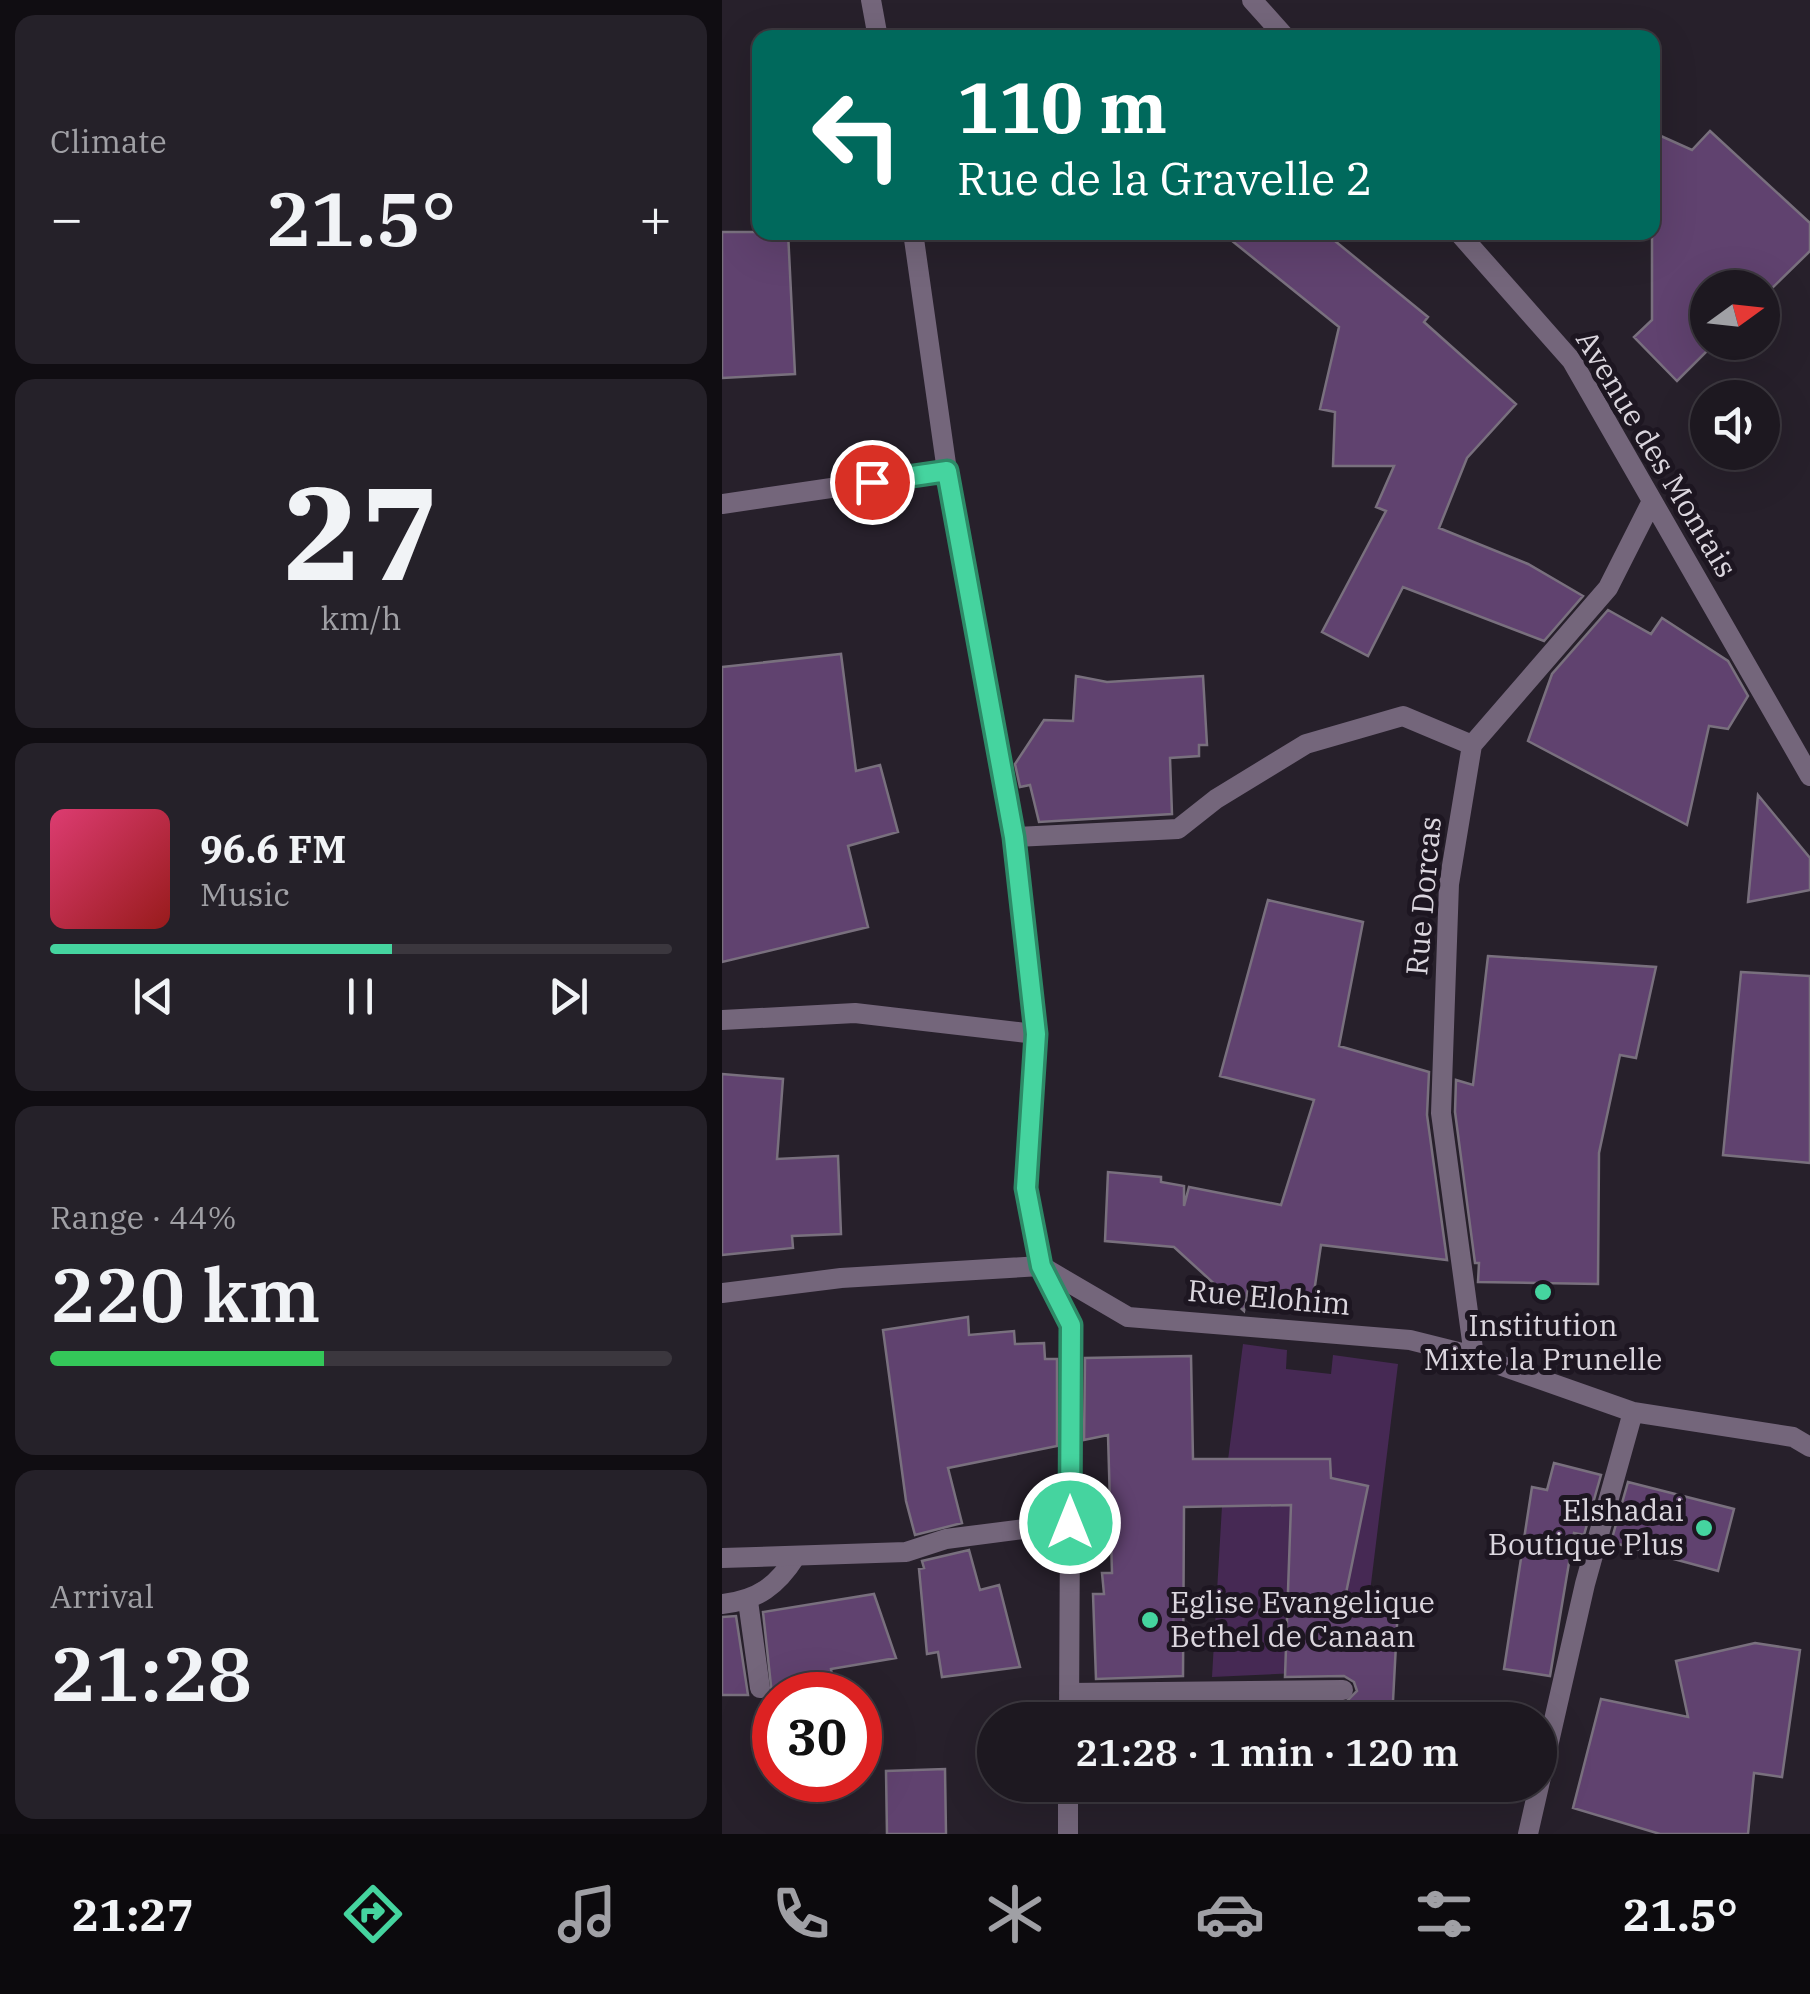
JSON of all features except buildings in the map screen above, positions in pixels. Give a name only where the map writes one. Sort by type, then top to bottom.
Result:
[{"type":"street","points":[[871,0],[877,30]]},
{"type":"street","points":[[1252,0],[1279,30]]},
{"type":"street","points":[[914,240],[947,471],[1014,837],[1036,1034],[1026,1188],[1041,1266],[1071,1325],[1069,1702]]},
{"type":"street","name":"Avenue des Montais","points":[[1465,240],[1572,361],[1810,776]]},
{"type":"street","points":[[722,504],[947,471]]},
{"type":"street","points":[[1014,837],[1178,829],[1216,799],[1306,744],[1402,716],[1472,745],[1608,588],[1652,501]]},
{"type":"street","name":"Rue Dorcas","points":[[1472,745],[1449,884],[1442,1114],[1474,1356]]},
{"type":"street","points":[[722,1020],[855,1013],[1036,1034]]},
{"type":"street","points":[[722,1293],[841,1278],[1041,1266]]},
{"type":"street","name":"Rue Elohim","points":[[1041,1266],[1128,1317],[1410,1340],[1474,1356],[1633,1412],[1794,1437],[1810,1447]]},
{"type":"street","points":[[1528,1834],[1585,1584],[1633,1412]]},
{"type":"street","points":[[722,1558],[906,1552],[946,1539],[1070,1523]]},
{"type":"street","points":[[722,1604],[748,1601],[780,1582],[796,1556]]},
{"type":"street","points":[[748,1601],[758,1672]]},
{"type":"street","points":[[1069,1693],[1344,1690]]},
{"type":"street","points":[[1068,1802],[1068,1834]]},
{"type":"shaded area","points":[[1243,1344],[1287,1350],[1286,1369],[1331,1374],[1333,1355],[1398,1364],[1363,1649],[1343,1671],[1212,1677],[1222,1506]]},
{"type":"place","name":"Institution Mixte la Prunelle","points":[[1543,1292]]},
{"type":"place","name":"Elshadai Boutique Plus","points":[[1704,1528]]},
{"type":"place","name":"Eglise Evangelique Bethel de Canaan","points":[[1150,1620]]},
{"type":"route","points":[[872,482],[947,471],[1014,837],[1036,1034],[1026,1188],[1041,1266],[1071,1325],[1070,1523]]}]
